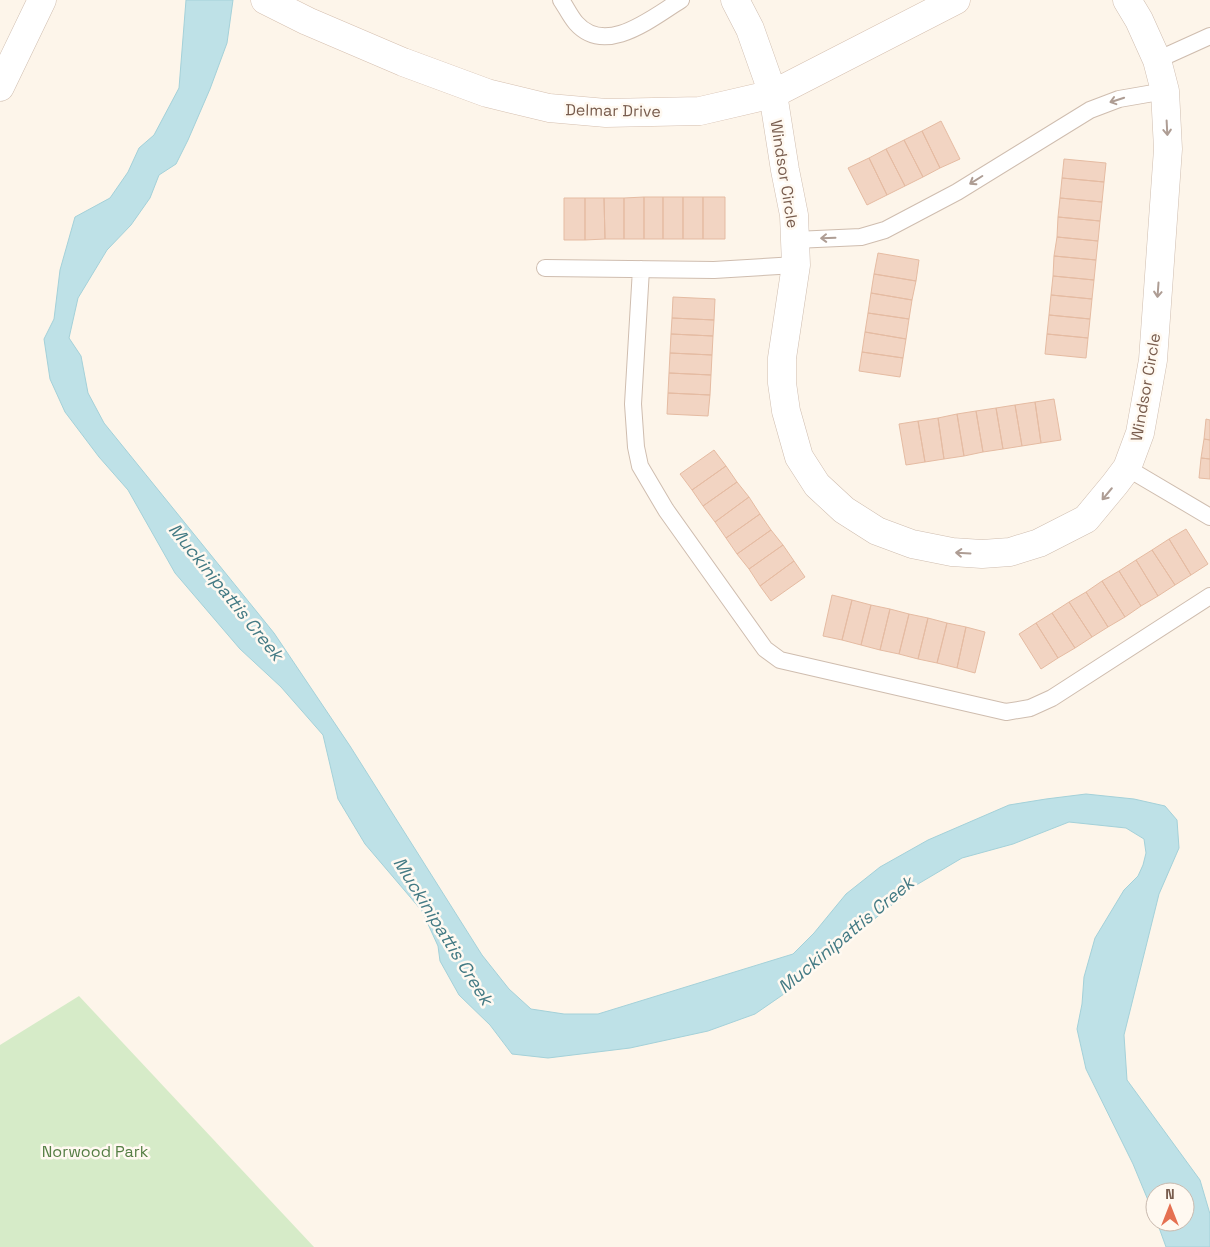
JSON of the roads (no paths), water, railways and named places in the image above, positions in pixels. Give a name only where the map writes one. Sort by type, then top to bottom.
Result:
[{"type":"street","points":[[0,87],[42,0]]},
{"type":"street","name":"Delmar Drive","points":[[265,0],[307,21],[403,62],[487,93],[549,108],[606,113],[700,111],[773,94],[956,0]]},
{"type":"street","name":"Windsor Circle","points":[[735,0],[750,29],[773,94],[794,215],[796,252],[782,358],[782,383],[786,411],[799,457],[817,485],[844,510],[878,531],[912,544],[952,552],[982,554],[1010,552],[1039,542],[1086,519],[1127,468],[1140,433],[1153,360],[1168,149],[1165,91],[1156,60],[1139,20],[1127,0]]},
{"type":"lane","points":[[561,0],[576,23],[585,30],[596,35],[610,37],[626,34],[681,0]]},
{"type":"lane","points":[[1156,60],[1210,36]]},
{"type":"lane","points":[[545,268],[714,270],[861,237],[885,230],[957,192],[1090,110],[1119,99],[1165,91]]},
{"type":"lane","points":[[641,270],[634,404],[636,447],[640,466],[666,510],[766,649],[780,660],[1006,712],[1030,708],[1052,698],[1210,596]]},
{"type":"lane","points":[[1127,468],[1210,517]]},
{"type":"water","name":"Muckinipattis Creek","points":[[186,0],[233,0],[227,43],[210,89],[176,164],[159,175],[150,198],[131,225],[107,250],[78,298],[69,338],[81,356],[88,393],[104,423],[274,633],[350,746],[482,955],[509,989],[531,1009],[564,1014],[598,1014],[793,954],[814,933],[846,894],[880,867],[928,840],[1009,805],[1086,794],[1134,799],[1165,806],[1177,820],[1179,848],[1159,894],[1124,1035],[1127,1080],[1200,1180],[1210,1214],[1210,1247],[1166,1247],[1161,1232],[1195,1232],[1195,1182],[1145,1182],[1145,1193],[1133,1164],[1086,1069],[1077,1029],[1082,1004],[1084,977],[1095,938],[1124,890],[1138,876],[1146,853],[1144,839],[1126,828],[1069,822],[1013,844],[962,858],[918,884],[842,945],[797,985],[755,1014],[708,1031],[630,1048],[548,1058],[512,1054],[490,1025],[459,995],[440,961],[438,946],[422,911],[365,844],[338,799],[323,735],[281,687],[240,649],[175,573],[128,490],[99,457],[65,412],[50,379],[44,339],[54,319],[60,270],[75,217],[110,198],[128,172],[139,148],[154,135],[179,88]]},
{"type":"park label","name":"Norwood Park","points":[[95,1151]]}]
